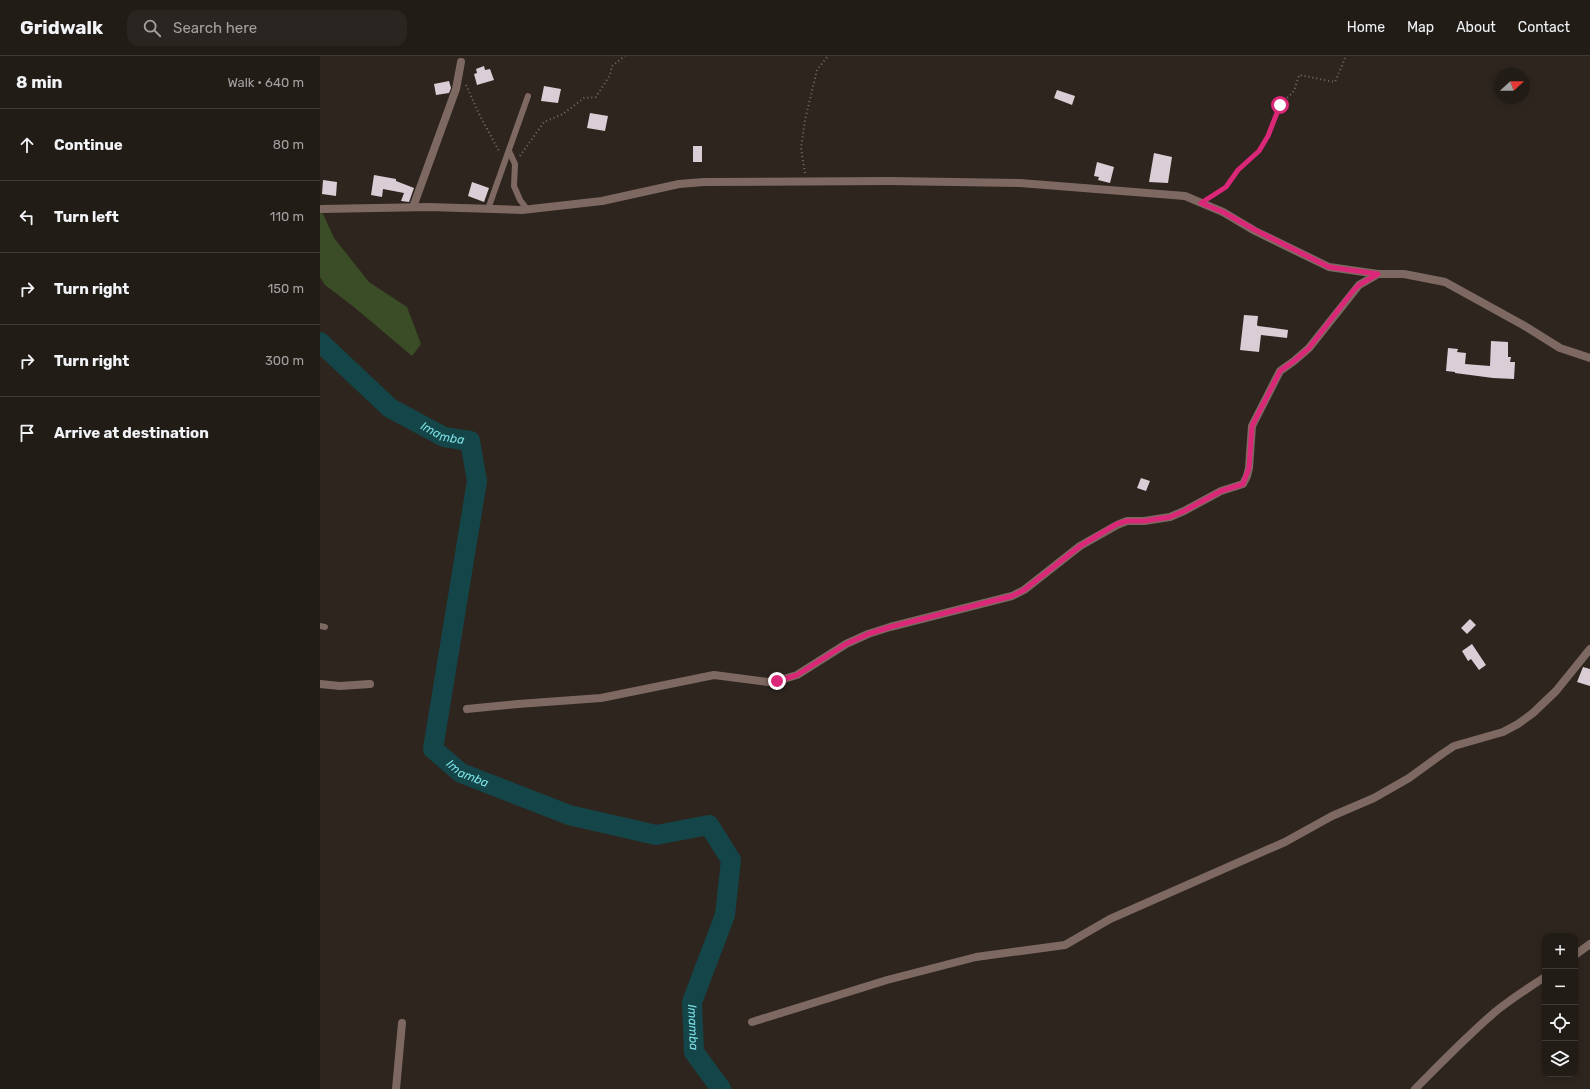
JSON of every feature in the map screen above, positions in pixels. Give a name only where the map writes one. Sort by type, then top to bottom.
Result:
[{"type":"street","points":[[413,207],[458,82],[461,62]]},
{"type":"street","points":[[322,209],[413,207],[527,209],[602,201],[679,184],[704,182],[890,181],[1020,183],[1185,196],[1223,212],[1255,230],[1329,267],[1378,274],[1404,274],[1445,282],[1523,325],[1560,348],[1590,358]]},
{"type":"street","points":[[467,709],[601,698],[714,675],[768,682],[777,681],[797,675],[846,644],[868,634],[1012,596],[1024,590],[1080,546],[1117,524],[1127,521],[1144,521],[1170,517],[1221,491],[1243,484],[1249,468],[1252,426],[1280,371],[1309,348],[1356,288],[1378,274]]},
{"type":"street","points":[[752,1022],[887,980],[976,957],[1065,945],[1110,919],[1284,842],[1332,816],[1374,798],[1409,778],[1454,746],[1503,732],[1518,724],[1533,713],[1556,691],[1590,649]]},
{"type":"street","points":[[320,684],[340,686],[370,684]]},
{"type":"street","points":[[1578,953],[1590,944]]},
{"type":"street","points":[[1415,1089],[1469,1035],[1496,1011],[1542,979]]},
{"type":"street","points":[[396,1089],[402,1024]]},
{"type":"lane","points":[[488,209],[528,96]]},
{"type":"lane","points":[[509,151],[515,164],[514,186],[520,200],[527,209]]},
{"type":"path","points":[[515,164],[544,122],[563,114],[584,98],[596,97],[610,74],[612,66],[625,56]]},
{"type":"path","points":[[806,182],[801,148],[805,120],[817,70],[828,56]]},
{"type":"path","points":[[1201,203],[1226,187],[1238,170],[1259,151],[1268,136],[1280,105],[1294,91],[1299,75],[1335,82],[1346,56]]},
{"type":"path","points":[[458,82],[468,86],[480,116],[505,162]]},
{"type":"green space","points":[[320,210],[334,238],[369,282],[407,307],[421,344],[412,356],[354,307],[325,285],[320,277]]},
{"type":"building","points":[[484,66],[485,70],[490,69],[494,80],[477,85],[474,74],[477,73],[476,69]]},
{"type":"building","points":[[449,81],[451,88],[449,93],[436,95],[434,84]]},
{"type":"building","points":[[544,86],[561,89],[558,103],[541,101]]},
{"type":"building","points":[[1057,90],[1075,96],[1072,105],[1054,98]]},
{"type":"building","points":[[590,113],[608,116],[605,131],[587,128]]},
{"type":"building","points":[[693,146],[702,146],[702,162],[693,162]]},
{"type":"building","points":[[1154,153],[1172,157],[1168,183],[1149,182]]},
{"type":"building","points":[[1097,162],[1114,167],[1110,183],[1098,180],[1099,177],[1094,176]]},
{"type":"building","points":[[374,175],[396,179],[396,181],[414,188],[409,202],[401,201],[404,193],[383,189],[382,197],[371,195]]},
{"type":"building","points":[[323,180],[337,182],[336,196],[322,194]]},
{"type":"building","points":[[472,182],[489,188],[484,202],[468,196]]},
{"type":"building","points":[[1244,315],[1258,316],[1258,326],[1288,330],[1287,338],[1261,335],[1259,352],[1240,350]]},
{"type":"building","points":[[1491,341],[1508,342],[1508,357],[1511,357],[1510,362],[1515,362],[1514,379],[1493,378],[1446,371],[1448,348],[1458,349],[1457,352],[1466,353],[1465,364],[1490,366]]},
{"type":"building","points":[[1141,478],[1150,481],[1146,491],[1137,488]]},
{"type":"building","points":[[1470,619],[1476,625],[1467,634],[1461,628]]},
{"type":"building","points":[[1472,644],[1486,665],[1479,670],[1471,659],[1468,661],[1462,651]]},
{"type":"building","points":[[1583,667],[1590,669],[1590,686],[1577,682]]},
{"type":"waterway","name":"Imamba","points":[[320,342],[390,408],[444,437],[470,441],[477,481],[433,749],[461,773],[569,815],[656,835],[709,825],[731,860],[725,915],[692,1002],[694,1052],[721,1089]]},
{"type":"route","points":[[777,681],[797,675],[846,644],[868,634],[1012,596],[1024,590],[1080,546],[1117,524],[1127,521],[1144,521],[1170,517],[1221,491],[1243,484],[1249,468],[1252,426],[1280,371],[1309,348],[1359,285],[1378,274],[1329,267],[1255,230],[1223,212],[1201,203],[1226,187],[1238,170],[1259,151],[1268,136],[1280,105]]}]
